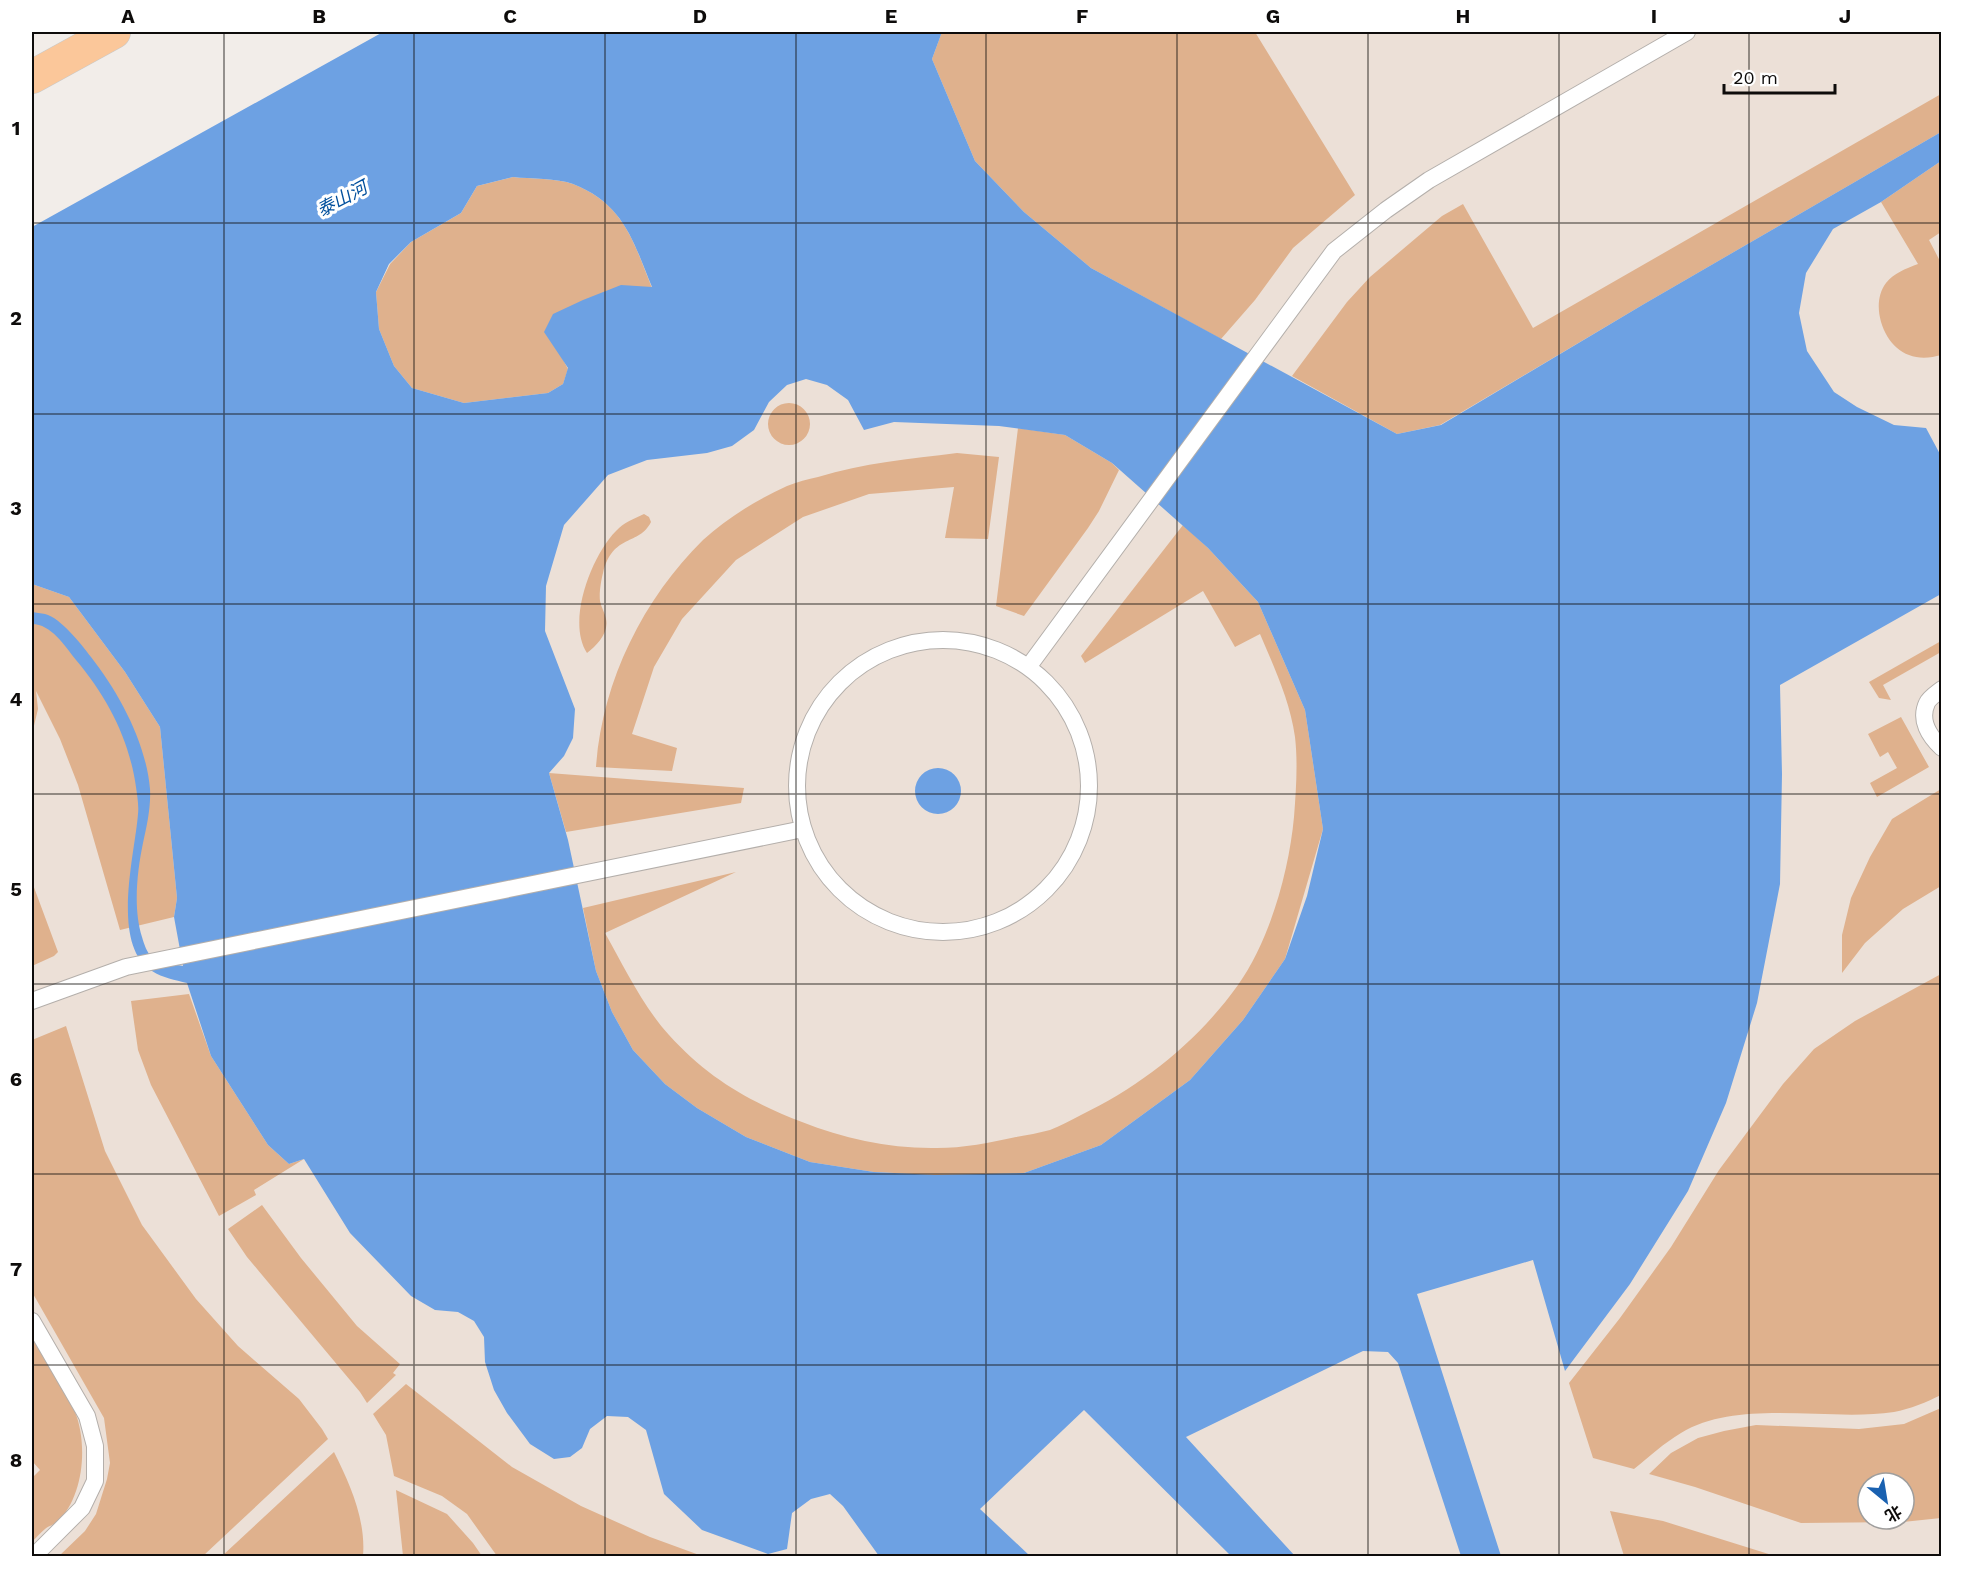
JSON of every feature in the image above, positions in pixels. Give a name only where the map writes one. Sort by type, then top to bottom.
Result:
[{"type":"main road","points":[[32,77],[114,32]]},
{"type":"lane","points":[[1029,666],[1334,251],[1429,180],[1687,32]]},
{"type":"lane","points":[[936,638],[985,644],[1029,666],[1063,700],[1084,743],[1091,790],[1077,846],[1057,879],[1022,911],[977,929],[929,933],[883,921],[843,895],[813,857],[803,829],[797,810],[797,761],[814,714],[845,676],[887,649],[936,638]]},
{"type":"lane","points":[[1941,688],[1927,702],[1924,722],[1934,741],[1941,748]]},
{"type":"lane","points":[[32,1001],[126,967],[803,829]]},
{"type":"lane","points":[[32,1321],[87,1416],[95,1446],[95,1481],[82,1508],[34,1557]]},
{"type":"shaded area","points":[[846,32],[1941,32],[1941,1556],[32,1556],[32,484]]},
{"type":"shaded area","points":[[942,32],[1255,32],[1355,195],[1293,248],[1255,300],[1221,339],[1091,268],[1024,212],[975,161],[932,59]]},
{"type":"shaded area","points":[[1941,94],[1941,132],[1440,425],[1397,434],[1292,376],[1347,302],[1370,277],[1442,216],[1463,204],[1533,328]]},
{"type":"shaded area","points":[[1941,161],[1941,232],[1929,240],[1941,263],[1941,355],[1917,357],[1900,351],[1892,343],[1886,335],[1879,313],[1881,292],[1886,283],[1896,274],[1918,264],[1881,202]]},
{"type":"shaded area","points":[[513,177],[567,182],[590,192],[604,202],[615,213],[632,240],[652,288],[560,354],[568,369],[563,384],[548,393],[464,403],[412,388],[394,366],[379,329],[376,292],[390,264],[411,242],[461,213],[477,186]]},
{"type":"shaded area","points":[[789,403],[797,404],[804,409],[809,416],[809,432],[804,439],[797,444],[789,445],[781,444],[774,439],[769,432],[768,424],[769,416],[774,409],[781,404]]},
{"type":"shaded area","points":[[1018,428],[1065,435],[1112,463],[1119,470],[1088,528],[1024,616],[996,606]]},
{"type":"shaded area","points":[[957,453],[999,457],[988,539],[945,538],[954,487],[869,494],[803,517],[736,560],[682,619],[654,667],[632,734],[677,748],[672,771],[596,767],[607,704],[629,644],[644,615],[662,588],[681,563],[712,532],[754,503],[799,482],[869,465]]},
{"type":"shaded area","points":[[644,514],[651,522],[646,529],[619,546],[607,560],[600,594],[606,629],[587,653],[581,640],[579,624],[585,589],[591,572],[598,556],[616,531]]},
{"type":"shaded area","points":[[1183,525],[1208,548],[1258,602],[1305,710],[1323,829],[1285,959],[1243,1020],[1190,1080],[1101,1145],[1024,1173],[935,1175],[874,1172],[810,1162],[746,1137],[697,1108],[665,1084],[633,1050],[612,1012],[596,971],[583,908],[736,872],[605,933],[651,1012],[669,1035],[699,1064],[746,1097],[833,1133],[881,1144],[941,1148],[963,1147],[1050,1130],[1126,1090],[1168,1060],[1205,1025],[1238,985],[1260,947],[1283,882],[1294,817],[1296,777],[1295,737],[1285,697],[1260,634],[1235,647],[1203,591],[1085,663],[1081,656]]},
{"type":"shaded area","points":[[32,584],[69,597],[125,672],[160,727],[177,898],[174,917],[120,930],[78,785],[60,739],[36,691],[38,709],[32,734]]},
{"type":"shaded area","points":[[1941,641],[1941,652],[1883,685],[1891,700],[1879,698],[1869,682]]},
{"type":"shaded area","points":[[1901,717],[1929,767],[1877,797],[1870,783],[1897,768],[1888,752],[1880,757],[1868,734]]},
{"type":"shaded area","points":[[549,773],[744,788],[741,803],[566,832]]},
{"type":"shaded area","points":[[1941,789],[1941,886],[1903,909],[1865,943],[1842,973],[1842,935],[1851,898],[1870,857],[1892,819]]},
{"type":"shaded area","points":[[32,882],[58,952],[32,966]]},
{"type":"shaded area","points":[[1941,974],[1941,1395],[1894,1412],[1841,1415],[1757,1414],[1730,1416],[1704,1422],[1675,1437],[1634,1469],[1593,1458],[1569,1383],[1671,1247],[1719,1170],[1783,1084],[1814,1049],[1855,1021]]},
{"type":"shaded area","points":[[189,994],[211,1056],[268,1145],[289,1164],[304,1159],[254,1190],[256,1195],[219,1216],[151,1085],[138,1050],[131,1001]]},
{"type":"shaded area","points":[[66,1026],[105,1151],[142,1225],[196,1299],[238,1346],[299,1399],[328,1439],[203,1556],[59,1556],[85,1531],[96,1514],[110,1463],[104,1418],[32,1292],[32,1040]]},
{"type":"shaded area","points":[[262,1205],[301,1258],[357,1326],[400,1364],[393,1373],[396,1375],[367,1403],[247,1257],[228,1229]]},
{"type":"shaded area","points":[[32,1337],[75,1412],[79,1425],[82,1454],[78,1485],[73,1499],[57,1522],[46,1528],[32,1542],[32,1478],[40,1470],[32,1461]]},
{"type":"shaded area","points":[[406,1384],[512,1467],[581,1506],[650,1537],[702,1556],[497,1556],[467,1514],[442,1496],[394,1476],[386,1435],[373,1414]]},
{"type":"shaded area","points":[[1941,1408],[1941,1518],[1916,1521],[1916,1471],[1856,1471],[1856,1522],[1801,1523],[1649,1474],[1671,1453],[1698,1438],[1724,1431],[1756,1425],[1859,1429],[1904,1424]]},
{"type":"shaded area","points":[[334,1452],[356,1502],[362,1529],[363,1556],[222,1556]]},
{"type":"shaded area","points":[[396,1490],[447,1514],[482,1556],[403,1556]]},
{"type":"shaded area","points":[[1610,1511],[1663,1521],[1775,1556],[1624,1556]]},
{"type":"water","name":"泰山河","points":[[383,32],[942,32],[932,59],[975,161],[1024,212],[1091,268],[1397,434],[1441,425],[1941,132],[1941,161],[1881,202],[1833,229],[1806,273],[1799,313],[1807,351],[1834,392],[1857,407],[1894,425],[1926,428],[1941,456],[1941,594],[1780,685],[1782,774],[1780,884],[1757,1003],[1726,1103],[1688,1191],[1630,1284],[1565,1371],[1533,1260],[1417,1294],[1501,1556],[1461,1556],[1398,1363],[1388,1352],[1363,1351],[1186,1437],[1295,1556],[1231,1556],[1084,1410],[980,1509],[1030,1556],[879,1556],[843,1506],[830,1494],[811,1499],[792,1513],[787,1549],[768,1554],[702,1530],[664,1494],[646,1430],[628,1417],[607,1416],[590,1429],[582,1448],[570,1457],[554,1459],[530,1444],[507,1413],[494,1390],[485,1362],[484,1337],[474,1321],[458,1312],[435,1310],[411,1296],[350,1233],[304,1159],[289,1164],[268,1145],[211,1056],[187,983],[152,971],[139,958],[132,941],[128,920],[128,898],[138,807],[133,769],[128,752],[115,719],[87,674],[57,637],[45,628],[32,624],[32,612],[51,616],[76,639],[111,686],[130,719],[143,754],[150,789],[138,878],[139,926],[145,945],[152,957],[183,966],[174,917],[177,898],[160,727],[125,672],[69,597],[32,584],[32,227]],"holes":[[[513,177],[567,182],[590,192],[604,202],[615,213],[632,239],[652,287],[621,285],[553,314],[544,332],[568,368],[563,384],[548,393],[464,403],[412,388],[394,366],[379,329],[376,292],[389,264],[411,242],[461,213],[477,186]],[[806,379],[827,385],[848,400],[864,430],[894,422],[999,426],[1065,435],[1112,463],[1208,548],[1258,602],[1305,710],[1323,829],[1307,896],[1285,959],[1243,1020],[1190,1080],[1101,1145],[1024,1173],[935,1175],[874,1172],[810,1162],[746,1137],[697,1108],[665,1084],[633,1050],[612,1012],[596,971],[568,840],[549,773],[564,756],[573,738],[575,709],[545,631],[546,586],[564,525],[608,475],[647,460],[707,453],[732,446],[754,430],[769,402],[787,385]]]},
{"type":"water","points":[[938,768],[954,775],[961,791],[954,807],[938,814],[922,807],[915,791],[922,775]]}]
